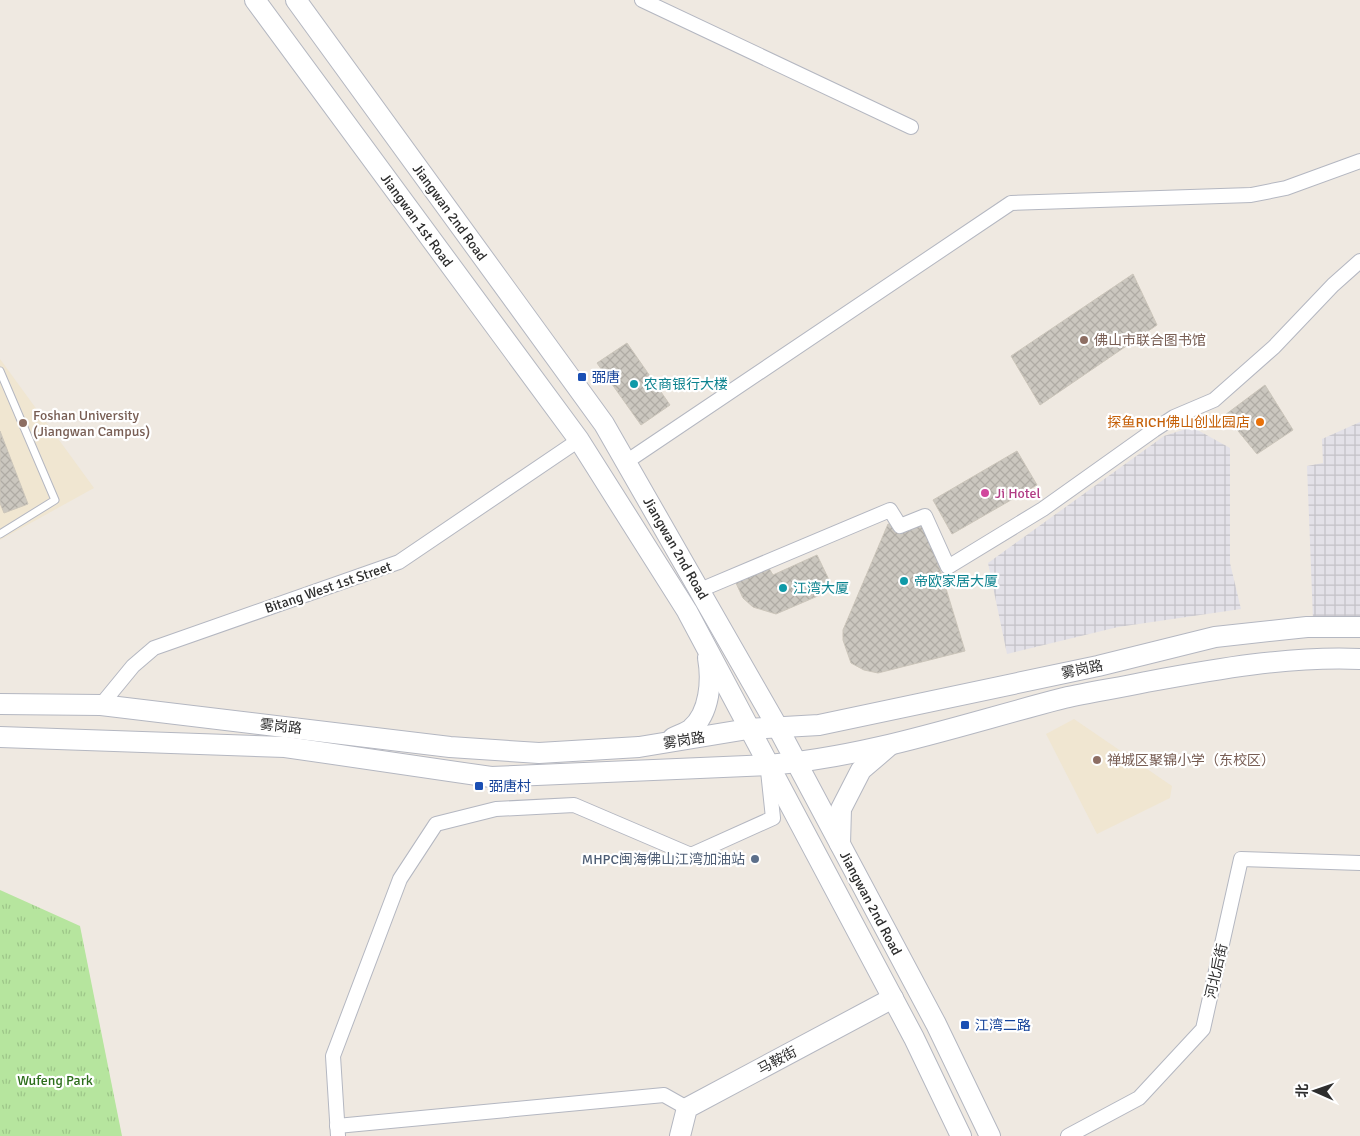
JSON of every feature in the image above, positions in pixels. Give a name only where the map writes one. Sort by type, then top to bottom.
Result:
[{"type":"main road","name":"Jiangwan 1st Road","points":[[255,0],[580,440]]},
{"type":"main road","name":"Jiangwan 2nd Road","points":[[296,0],[604,424],[777,726],[936,1024],[990,1136]]},
{"type":"main road","name":"Jiangwan 2nd Road","points":[[580,440],[687,611],[748,729],[893,998],[961,1136]]},
{"type":"main road","name":"雾岗路","points":[[0,704],[101,705],[450,747],[540,753],[639,747],[748,729],[818,725],[1098,666],[1215,637],[1307,627],[1360,628]]},
{"type":"main road","points":[[663,743],[692,728],[706,704],[711,677],[706,649]]},
{"type":"main road","name":"雾岗路","points":[[0,737],[285,747],[491,777],[768,766],[797,763],[890,745],[1065,698],[1217,669],[1322,658],[1360,659]]},
{"type":"main road","points":[[840,844],[842,809],[861,770],[890,745]]},
{"type":"main road","name":"马鞍街","points":[[687,1108],[893,998]]},
{"type":"main road","points":[[680,1136],[687,1108]]},
{"type":"street","points":[[642,0],[911,126]]},
{"type":"street","points":[[626,462],[1010,203],[1251,195],[1286,188],[1360,161]]},
{"type":"street","points":[[700,590],[890,510],[900,526],[925,516],[948,567],[1043,510],[1154,430],[1174,418],[1214,400],[1274,347],[1333,285],[1360,261]]},
{"type":"street","name":"Bitang West 1st Street","points":[[101,705],[133,666],[154,648],[399,562],[580,440]]},
{"type":"street","points":[[687,1108],[664,1095],[338,1131],[333,1056],[400,879],[436,824],[496,809],[574,804],[691,855],[773,818],[768,766]]},
{"type":"street","name":"河北后街","points":[[1068,1136],[1139,1098],[1203,1029],[1241,859],[1360,863]]},
{"type":"lane","points":[[0,371],[55,500],[0,534]]},
{"type":"shaded area","name":"Foshan University (Jiangwan Campus)","points":[[0,359],[94,488],[0,540]]},
{"type":"shaded area","points":[[1360,422],[1360,619],[1313,619],[1307,466],[1323,463],[1322,439]]},
{"type":"shaded area","points":[[1192,427],[1230,448],[1230,563],[1241,609],[1118,627],[1007,654],[988,563],[1164,436]]},
{"type":"shaded area","name":"禅城区聚锦小学（东校区）","points":[[1074,719],[1172,786],[1170,798],[1097,834],[1046,734]]},
{"type":"green space","name":"Wufeng Park","points":[[0,890],[80,926],[122,1136],[0,1136]]},
{"type":"building","name":"佛山市联合图书馆","points":[[1133,274],[1157,325],[1040,405],[1011,356]]},
{"type":"building","name":"农商银行大楼","points":[[627,343],[670,405],[641,425],[597,363]]},
{"type":"building","name":"探鱼RICH佛山创业园店","points":[[1265,385],[1293,430],[1257,454],[1225,415]]},
{"type":"building","points":[[0,431],[28,504],[4,513],[0,503]]},
{"type":"building","name":"Ji Hotel","points":[[1017,451],[1037,485],[952,534],[933,500]]},
{"type":"building","name":"帝欧家居大厦","points":[[926,523],[965,651],[878,673],[864,670],[851,663],[843,640],[843,630],[888,524],[894,525],[894,532]]},
{"type":"building","name":"江湾大厦","points":[[817,555],[831,584],[827,592],[776,614],[753,607],[743,598],[735,581],[767,565],[773,575]]},
{"type":"place","name":"佛山市联合图书馆","points":[[1084,340]]},
{"type":"place","name":"弼唐","points":[[582,377]]},
{"type":"place","name":"农商银行大楼","points":[[634,384]]},
{"type":"place","name":"探鱼RICH佛山创业园店","points":[[1260,422]]},
{"type":"place","name":"Foshan University (Jiangwan Campus)","points":[[23,423]]},
{"type":"place","name":"Ji Hotel","points":[[985,493]]},
{"type":"place","name":"帝欧家居大厦","points":[[904,581]]},
{"type":"place","name":"江湾大厦","points":[[783,588]]},
{"type":"place","name":"禅城区聚锦小学（东校区）","points":[[1097,760]]},
{"type":"place","name":"弼唐村","points":[[479,786]]},
{"type":"place","name":"MHPC闽海佛山江湾加油站","points":[[755,859]]},
{"type":"place","name":"江湾二路","points":[[965,1025]]}]
